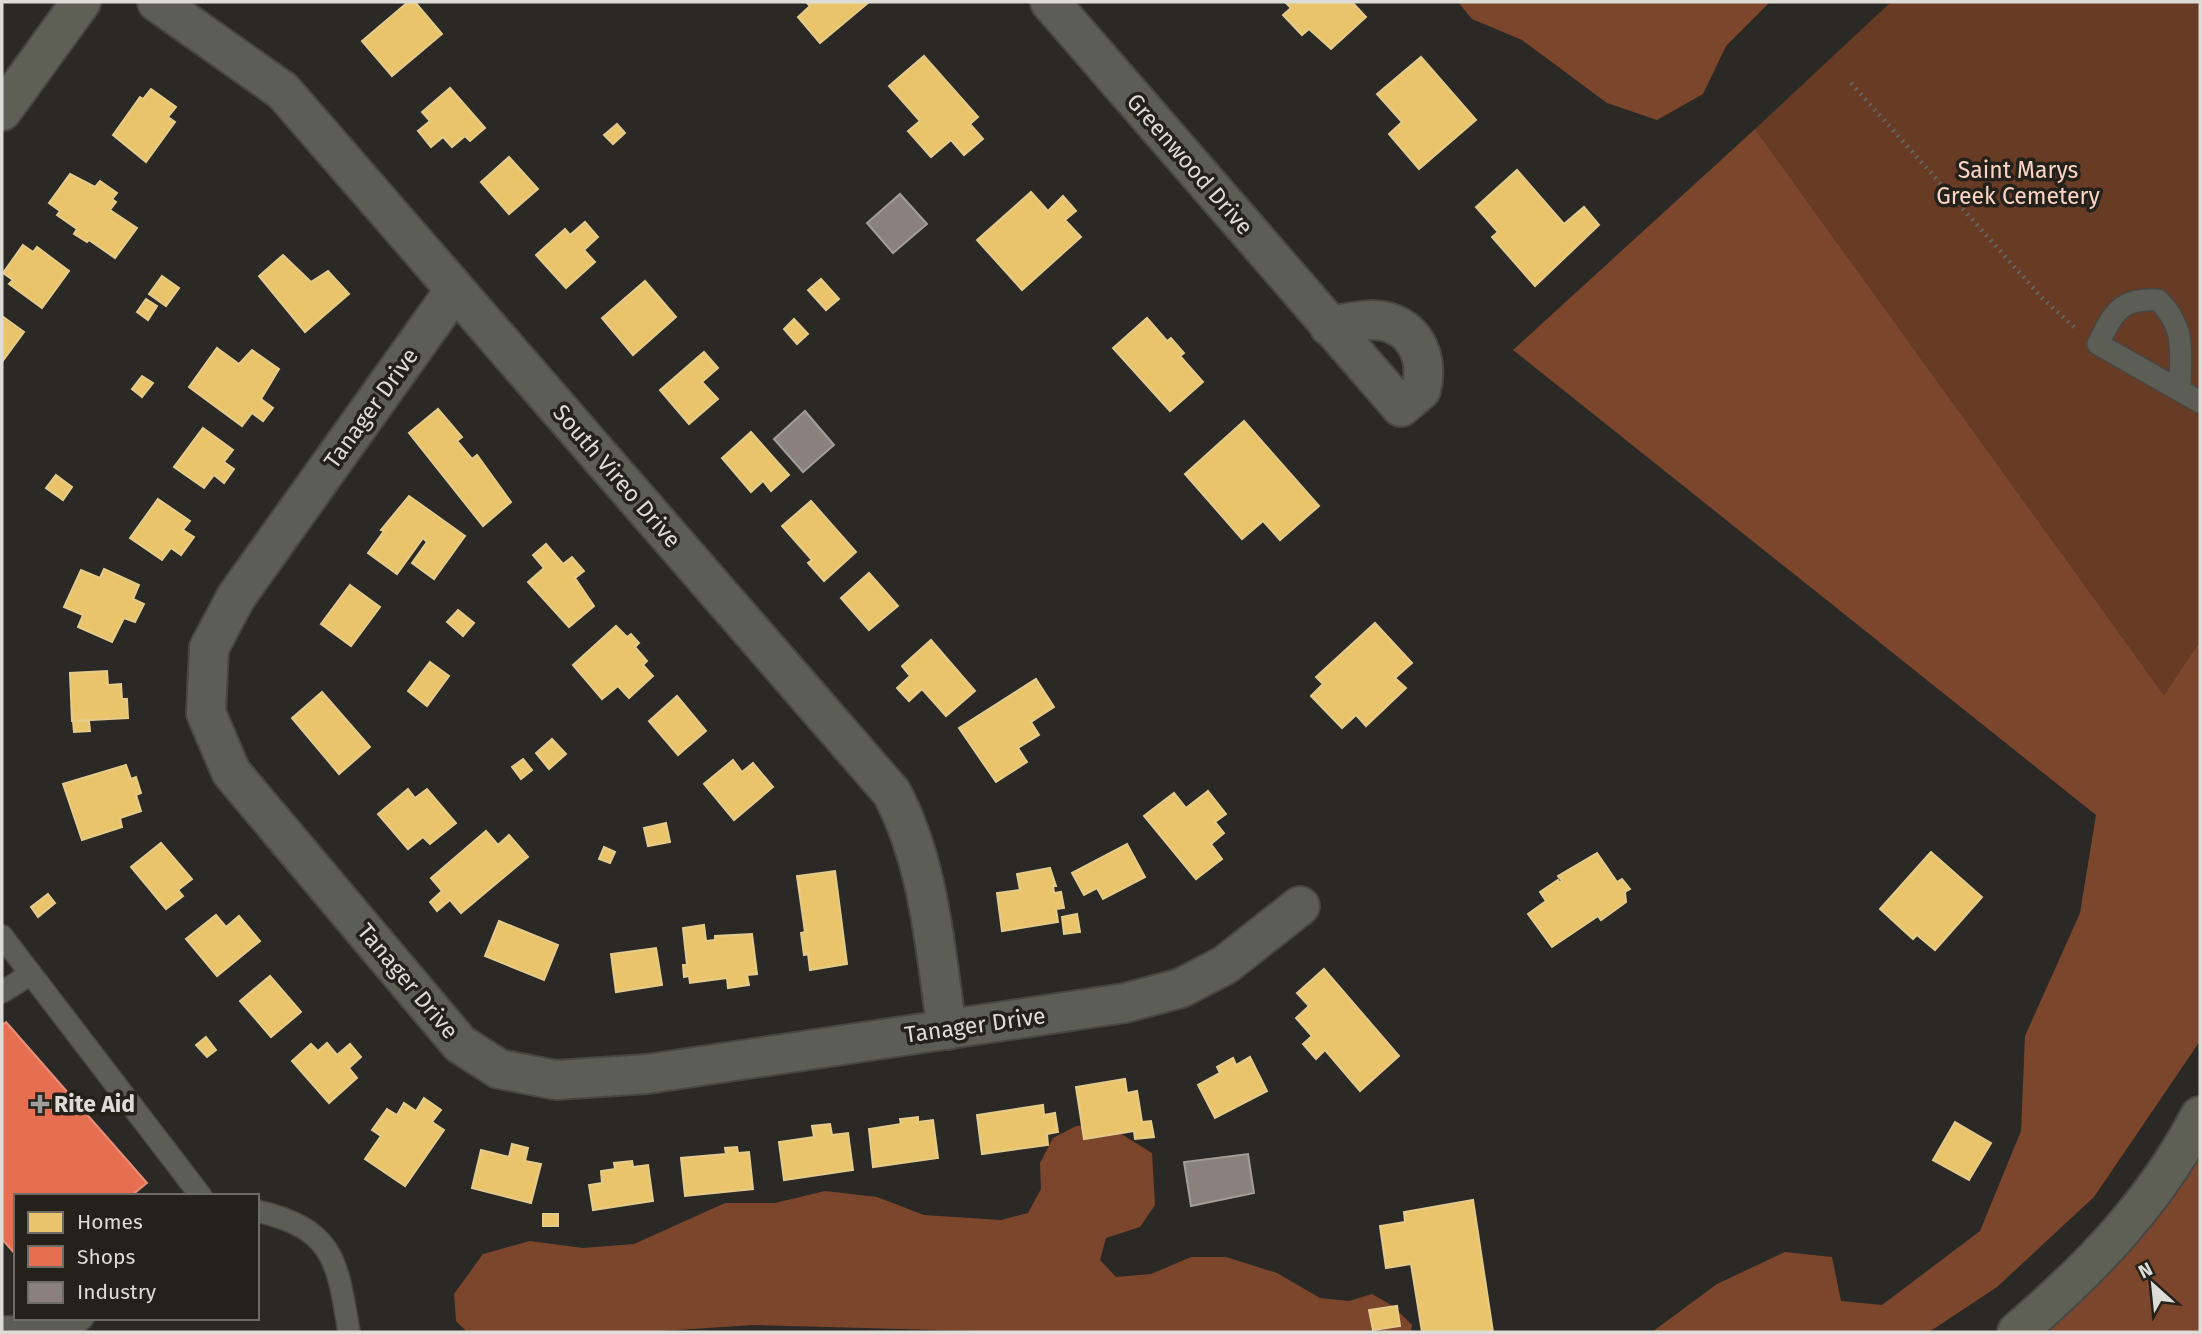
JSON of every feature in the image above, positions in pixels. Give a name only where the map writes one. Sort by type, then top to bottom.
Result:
[{"type":"street","points":[[2,111],[81,2]]},
{"type":"street","name":"South Vireo Drive","points":[[157,2],[283,91],[892,793],[911,828],[921,863],[947,1030]]},
{"type":"street","name":"Greenwood Drive","points":[[1050,2],[1329,326]]},
{"type":"street","name":"Tanager Drive","points":[[455,290],[236,597],[209,648],[206,713],[230,772],[460,1044],[499,1069],[556,1080],[647,1074],[1125,1003],[1181,988],[1226,965],[1300,906]]},
{"type":"street","points":[[2017,1332],[2070,1287],[2130,1224],[2181,1152],[2200,1116]]},
{"type":"lane","points":[[2180,390],[2180,340],[2174,315],[2158,300],[2135,299],[2114,312],[2098,344],[2200,402]]},
{"type":"lane","points":[[2,936],[199,1194]]},
{"type":"lane","points":[[2,992],[31,974]]},
{"type":"lane","points":[[259,1211],[292,1219],[313,1233],[330,1254],[340,1279],[349,1332]]},
{"type":"lane","points":[[2,1327],[74,1326],[81,1320]]},
{"type":"path","points":[[1851,83],[2042,298],[2098,344]]},
{"type":"green space","name":"Saint Marys Greek Cemetery","points":[[1891,2],[2200,2],[2200,641],[2164,695],[1755,129]]},
{"type":"shaded area","points":[[1458,2],[1770,2],[1726,46],[1703,94],[1657,120],[1607,103],[1522,40],[1472,19]]},
{"type":"shaded area","points":[[1755,129],[2164,695],[2200,641],[2200,1041],[2094,1197],[1997,1287],[1929,1332],[1652,1332],[1717,1284],[1785,1252],[1832,1257],[1841,1301],[1882,1305],[1980,1231],[2021,1131],[2025,1036],[2080,913],[2096,815],[1513,350]]},
{"type":"shaded area","points":[[1105,1124],[1152,1153],[1155,1205],[1140,1227],[1106,1238],[1100,1260],[1116,1277],[1151,1274],[1191,1257],[1226,1257],[1277,1273],[1320,1298],[1349,1301],[1372,1294],[1393,1306],[1412,1325],[1411,1332],[1012,1332],[753,1325],[647,1332],[467,1332],[456,1321],[454,1294],[483,1254],[530,1241],[583,1248],[634,1244],[725,1203],[775,1203],[825,1191],[877,1197],[924,1215],[1001,1220],[1028,1213],[1041,1189],[1040,1163],[1053,1138],[1076,1126]]},
{"type":"shaded area","points":[[2200,1133],[2200,1332],[2023,1332]]},
{"type":"building: Homes","points":[[408,2],[415,2],[442,34],[392,76],[362,41]]},
{"type":"building: Homes","points":[[806,2],[869,2],[820,43],[798,17],[810,6]]},
{"type":"building: Homes","points":[[1285,2],[1352,2],[1366,17],[1331,49],[1309,29],[1302,35],[1283,15],[1291,8]]},
{"type":"building: Homes","points":[[924,56],[978,117],[970,124],[983,139],[964,155],[951,140],[931,157],[908,131],[920,121],[889,86]]},
{"type":"building: Homes","points":[[1421,57],[1476,120],[1419,169],[1389,134],[1402,122],[1377,94]]},
{"type":"building: Homes","points":[[450,88],[485,128],[470,141],[465,136],[452,147],[443,137],[431,147],[418,131],[430,121],[422,112]]},
{"type":"building: Homes","points":[[151,89],[176,107],[168,117],[175,122],[146,162],[113,135],[140,97],[143,99]]},
{"type":"building: Homes","points":[[617,124],[625,133],[613,144],[604,135]]},
{"type":"building: Homes","points":[[509,157],[538,189],[509,214],[481,182]]},
{"type":"building: Homes","points":[[1517,170],[1564,224],[1584,207],[1599,225],[1535,286],[1492,237],[1498,232],[1476,207]]},
{"type":"building: Homes","points":[[70,174],[95,187],[100,181],[117,193],[112,199],[116,202],[110,210],[137,228],[115,258],[89,240],[87,242],[74,234],[77,229],[57,215],[60,211],[49,203]]},
{"type":"building: Homes","points":[[1031,192],[1048,211],[1063,196],[1076,211],[1065,220],[1081,237],[1022,290],[977,240]]},
{"type":"building: Homes","points":[[585,222],[598,237],[584,250],[595,262],[566,288],[536,255],[565,229],[570,235]]},
{"type":"building: Homes","points":[[23,245],[33,252],[37,247],[69,271],[42,308],[9,284],[13,280],[3,273]]},
{"type":"building: Homes","points":[[283,255],[311,282],[328,271],[349,294],[305,332],[259,276]]},
{"type":"building: Homes","points":[[162,276],[179,288],[166,306],[149,294]]},
{"type":"building: Homes","points":[[821,279],[839,299],[826,310],[808,290]]},
{"type":"building: Homes","points":[[645,281],[676,317],[633,355],[602,318]]},
{"type":"building: Homes","points":[[146,299],[157,306],[148,320],[137,312]]},
{"type":"building: Homes","points":[[2,316],[24,332],[2,362]]},
{"type":"building: Homes","points":[[1147,318],[1167,341],[1171,338],[1184,353],[1180,356],[1203,382],[1170,411],[1113,348]]},
{"type":"building: Homes","points":[[794,319],[808,334],[797,344],[784,329]]},
{"type":"building: Homes","points":[[217,348],[239,364],[252,350],[279,369],[261,399],[273,408],[263,421],[252,413],[242,426],[189,387]]},
{"type":"building: Homes","points":[[704,352],[718,368],[702,382],[718,399],[689,424],[660,390]]},
{"type":"building: Homes","points":[[142,376],[153,383],[142,397],[132,389]]},
{"type":"building: Homes","points":[[438,409],[462,437],[457,441],[472,459],[477,455],[511,502],[483,526],[409,433]]},
{"type":"building: Homes","points":[[1244,421],[1319,506],[1280,540],[1263,521],[1242,539],[1185,474]]},
{"type":"building: Homes","points":[[203,428],[233,450],[224,462],[234,469],[224,483],[214,475],[204,488],[174,467]]},
{"type":"building: Homes","points":[[751,432],[789,475],[771,491],[763,481],[751,492],[722,458]]},
{"type":"building: Homes","points":[[56,475],[72,487],[63,500],[46,488]]},
{"type":"building: Homes","points":[[409,496],[465,536],[434,579],[412,563],[427,542],[423,538],[397,574],[368,553],[384,531],[381,530]]},
{"type":"building: Homes","points":[[158,499],[190,521],[183,530],[194,537],[181,555],[171,548],[162,560],[130,538]]},
{"type":"building: Homes","points":[[811,501],[856,552],[824,581],[808,563],[812,560],[782,526]]},
{"type":"building: Homes","points":[[546,544],[563,564],[572,557],[584,571],[575,578],[594,606],[569,627],[528,582],[544,568],[533,555]]},
{"type":"building: Homes","points":[[104,569],[139,585],[133,599],[144,604],[135,622],[124,618],[112,642],[78,627],[83,615],[64,607],[81,570],[100,578]]},
{"type":"building: Homes","points":[[869,573],[898,606],[869,630],[841,598]]},
{"type":"building: Homes","points":[[350,585],[380,607],[351,646],[321,624]]},
{"type":"building: Homes","points":[[458,610],[474,623],[463,636],[447,622]]},
{"type":"building: Homes","points":[[1375,623],[1412,663],[1395,678],[1406,688],[1366,726],[1356,715],[1342,728],[1311,696],[1323,684],[1316,677]]},
{"type":"building: Homes","points":[[616,626],[627,637],[631,634],[639,643],[635,647],[647,661],[643,665],[653,676],[629,698],[618,686],[602,699],[573,665]]},
{"type":"building: Homes","points":[[931,640],[975,691],[946,716],[922,689],[909,701],[897,688],[910,676],[902,666]]},
{"type":"building: Homes","points":[[430,662],[449,676],[427,706],[408,691]]},
{"type":"building: Homes","points":[[107,671],[108,685],[121,684],[122,699],[127,699],[128,718],[72,721],[70,673]]},
{"type":"building: Homes","points":[[1036,679],[1054,707],[1031,722],[1039,735],[1018,748],[1027,762],[996,782],[959,728]]},
{"type":"building: Homes","points":[[322,692],[370,747],[339,774],[292,718]]},
{"type":"building: Homes","points":[[677,696],[706,731],[678,755],[649,721]]},
{"type":"building: Homes","points":[[73,721],[89,721],[90,731],[74,732]]},
{"type":"building: Homes","points":[[552,739],[566,754],[549,769],[536,753]]},
{"type":"building: Homes","points":[[523,759],[532,770],[521,779],[512,767]]},
{"type":"building: Homes","points":[[733,760],[742,772],[753,763],[773,787],[734,820],[704,784]]},
{"type":"building: Homes","points":[[126,765],[131,779],[136,777],[141,793],[136,795],[141,811],[120,818],[122,827],[82,840],[63,784]]},
{"type":"building: Homes","points":[[408,789],[415,798],[427,789],[456,823],[430,844],[423,837],[408,849],[378,814]]},
{"type":"building: Homes","points":[[1208,791],[1226,814],[1215,822],[1224,833],[1211,844],[1222,859],[1196,879],[1144,816],[1174,793],[1186,808]]},
{"type":"building: Homes","points":[[666,823],[670,842],[648,846],[644,828]]},
{"type":"building: Homes","points":[[486,831],[498,845],[509,835],[528,857],[461,913],[450,900],[437,911],[430,902],[442,891],[431,878]]},
{"type":"building: Homes","points":[[161,843],[192,879],[178,890],[183,896],[166,909],[131,867]]},
{"type":"building: Homes","points":[[1127,844],[1145,877],[1103,899],[1097,888],[1084,895],[1072,873]]},
{"type":"building: Homes","points":[[604,847],[615,852],[610,863],[599,859]]},
{"type":"building: Homes","points":[[1931,852],[1982,897],[1935,950],[1917,935],[1913,939],[1880,909]]},
{"type":"building: Homes","points":[[1597,853],[1617,882],[1622,879],[1630,889],[1625,892],[1626,902],[1601,920],[1598,916],[1552,947],[1528,914],[1546,901],[1540,892],[1558,880],[1560,883],[1562,881],[1558,876]]},
{"type":"building: Homes","points":[[1050,868],[1056,886],[1053,886],[1054,893],[1061,892],[1064,908],[1056,909],[1058,922],[1002,931],[997,893],[1020,890],[1017,874]]},
{"type":"building: Homes","points":[[835,871],[847,964],[810,970],[808,954],[804,955],[801,933],[805,932],[797,876]]},
{"type":"building: Homes","points":[[48,894],[55,903],[38,917],[31,907]]},
{"type":"building: Homes","points":[[1077,914],[1080,932],[1064,934],[1062,917]]},
{"type":"building: Homes","points":[[216,915],[226,927],[239,916],[260,941],[217,976],[186,939]]},
{"type":"building: Homes","points":[[499,921],[558,945],[544,980],[485,956]]},
{"type":"building: Homes","points":[[704,925],[706,941],[715,940],[715,936],[752,934],[757,974],[747,975],[749,985],[728,988],[727,978],[690,983],[689,976],[684,977],[683,965],[687,965],[683,928]]},
{"type":"building: Homes","points":[[656,948],[662,985],[616,992],[611,954]]},
{"type":"building: Homes","points":[[1324,969],[1399,1056],[1360,1091],[1325,1050],[1316,1059],[1303,1044],[1312,1036],[1296,1018],[1309,1006],[1297,993]]},
{"type":"building: Homes","points":[[270,976],[301,1012],[271,1037],[240,1001]]},
{"type":"building: Homes","points":[[206,1037],[216,1050],[207,1057],[196,1045]]},
{"type":"building: Homes","points":[[327,1043],[337,1055],[350,1044],[361,1057],[349,1068],[357,1078],[329,1103],[292,1061],[311,1044],[318,1051]]},
{"type":"building: Homes","points":[[1250,1057],[1267,1091],[1215,1118],[1198,1085],[1220,1073],[1217,1067],[1233,1058],[1236,1065]]},
{"type":"building: Homes","points":[[1125,1079],[1127,1093],[1137,1091],[1142,1122],[1151,1121],[1154,1137],[1135,1139],[1134,1131],[1084,1139],[1076,1087]]},
{"type":"building: Homes","points":[[424,1098],[441,1110],[432,1122],[444,1130],[405,1186],[365,1159],[381,1136],[372,1130],[387,1109],[397,1115],[404,1103],[416,1111]]},
{"type":"building: Homes","points":[[1043,1105],[1044,1115],[1055,1113],[1058,1132],[1047,1134],[1048,1145],[982,1154],[977,1115]]},
{"type":"building: Homes","points":[[918,1117],[918,1122],[933,1120],[938,1158],[873,1167],[869,1129],[901,1124],[900,1119]]},
{"type":"building: Homes","points":[[1955,1122],[1991,1143],[1969,1180],[1933,1160]]},
{"type":"building: Homes","points":[[830,1124],[832,1135],[848,1133],[853,1170],[784,1180],[779,1142],[814,1137],[812,1126]]},
{"type":"building: Homes","points":[[512,1144],[528,1148],[525,1161],[541,1164],[531,1203],[472,1188],[481,1150],[509,1157]]},
{"type":"building: Homes","points":[[737,1147],[738,1153],[749,1152],[753,1189],[685,1196],[681,1158],[726,1154],[725,1148]]},
{"type":"building: Homes","points":[[632,1161],[633,1167],[648,1165],[653,1201],[593,1210],[589,1185],[602,1183],[601,1171],[615,1169],[614,1163]]},
{"type":"building: Homes","points":[[1473,1200],[1493,1332],[1422,1332],[1411,1264],[1386,1268],[1380,1226],[1405,1222],[1404,1212]]},
{"type":"building: Homes","points":[[543,1214],[558,1214],[558,1226],[543,1226]]},
{"type":"building: Homes","points":[[1397,1306],[1400,1326],[1373,1330],[1369,1310]]},
{"type":"building: Shops","name":"Rite Aid","points":[[6,1022],[147,1183],[133,1194],[14,1194],[14,1253],[2,1239],[2,1025]]},
{"type":"building: Industry","points":[[900,194],[927,224],[893,253],[867,223]]},
{"type":"building: Industry","points":[[805,411],[834,445],[803,472],[774,439]]},
{"type":"building: Industry","points":[[1248,1154],[1254,1193],[1191,1206],[1184,1162]]},
{"type":"place","name":"Rite Aid","points":[[40,1104]]}]
